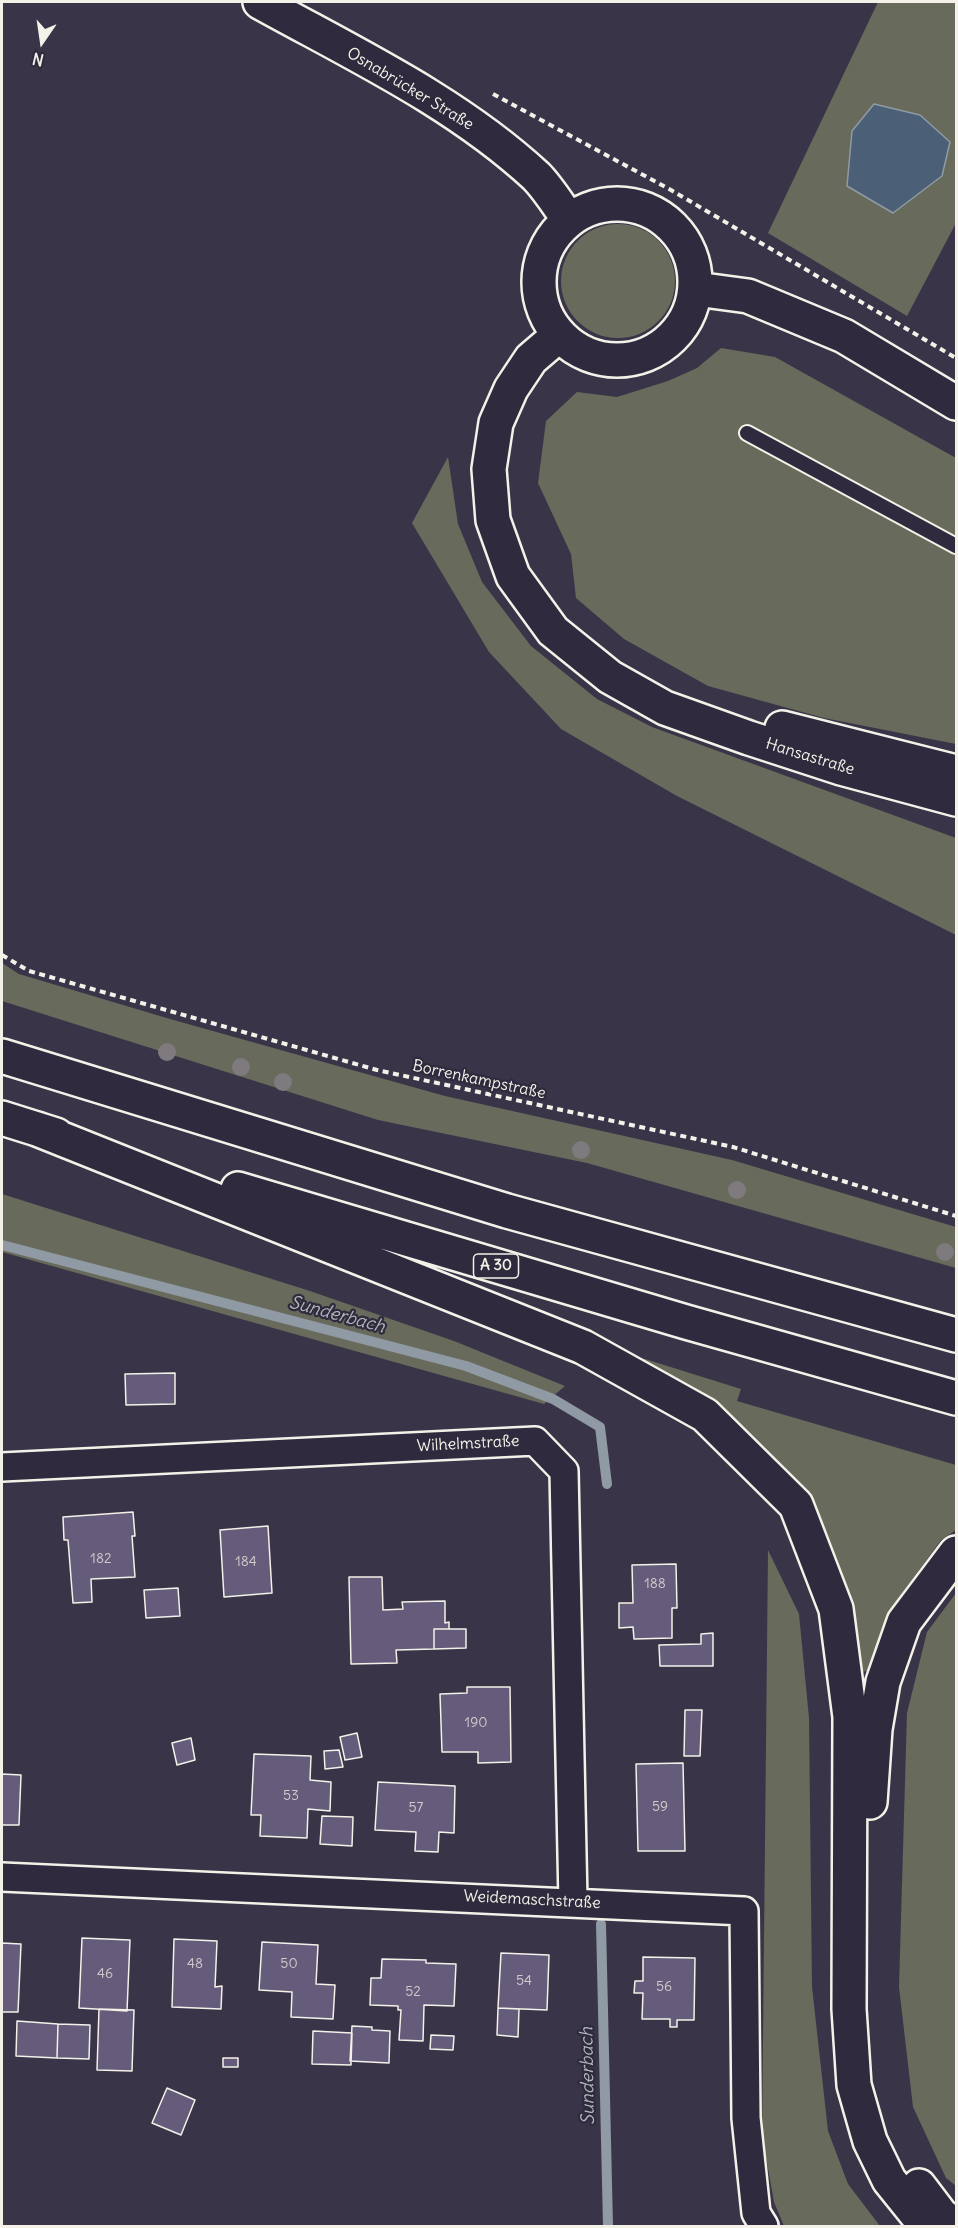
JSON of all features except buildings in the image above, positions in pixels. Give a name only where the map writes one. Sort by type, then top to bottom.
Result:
[{"type":"main road","name":"Osnabrücker Straße","points":[[260,2],[435,100],[490,138],[537,178],[569,220]]},
{"type":"main road","points":[[611,204],[634,206],[655,213],[674,227],[687,245],[695,266],[696,289],[688,318],[669,342],[643,357],[613,361],[584,354],[559,335],[545,314],[539,288],[541,262],[552,239],[569,220],[589,209],[611,204]]},
{"type":"main road","points":[[696,289],[748,296],[844,336],[957,404]]},
{"type":"main road","name":"Hansastraße","points":[[559,335],[531,359],[511,389],[496,423],[489,470],[493,520],[513,576],[553,631],[610,677],[665,708],[841,768],[957,799]]},
{"type":"main road","name":"Hansastraße","points":[[665,708],[754,720],[957,772]]},
{"type":"main road","points":[[2,1056],[507,1211],[957,1335]]},
{"type":"main road","name":"A 30","points":[[2,1118],[675,1319],[957,1398]]},
{"type":"main road","points":[[37,1129],[583,1347],[705,1415],[796,1505],[836,1609],[850,1717],[849,2009],[854,2085],[870,2141],[889,2180],[926,2226]]},
{"type":"main road","points":[[957,1553],[904,1622],[883,1682],[875,1729],[870,1784],[870,1993],[873,2056],[884,2116],[910,2174],[941,2215],[957,2226]]},
{"type":"street","name":"Wilhelmstraße","points":[[2,1467],[535,1441],[564,1471],[573,1902]]},
{"type":"street","name":"Weidemaschstraße","points":[[2,1877],[744,1911],[746,2118],[756,2213],[764,2226]]},
{"type":"lane","points":[[747,433],[957,546]]},
{"type":"path","points":[[489,92],[671,190],[957,358]]},
{"type":"path","name":"Borrenkampstraße","points":[[2,955],[29,971],[377,1070],[733,1146],[957,1216]]},
{"type":"green space","points":[[878,2],[956,2],[956,223],[907,316],[768,233]]},
{"type":"green space","points":[[618,224],[640,228],[659,240],[671,259],[675,281],[671,303],[659,322],[640,334],[618,338],[596,334],[577,322],[565,303],[561,281],[565,259],[577,240],[596,228]]},
{"type":"green space","points":[[721,348],[775,357],[956,458],[956,744],[824,718],[708,686],[624,639],[576,598],[571,554],[538,483],[546,421],[577,392],[617,397],[668,381],[697,368]]},
{"type":"green space","points":[[448,457],[458,524],[482,582],[531,646],[597,699],[652,727],[956,838],[956,935],[677,796],[561,729],[489,652],[412,523]]},
{"type":"green space","points":[[2,963],[19,974],[445,1096],[732,1160],[956,1227],[956,1268],[587,1163],[378,1120],[2,1001]]},
{"type":"green space","points":[[2,1194],[310,1291],[454,1341],[565,1386],[544,1404],[2,1252]]},
{"type":"green space","points":[[628,1357],[645,1359],[741,1389],[737,1401],[956,1465],[956,1530],[941,1540],[892,1607],[869,1671],[859,1672],[806,1496]]},
{"type":"green space","points":[[768,1550],[799,1614],[809,1718],[812,1987],[828,2131],[848,2184],[880,2226],[784,2226],[774,2202],[762,2135]]},
{"type":"green space","points":[[956,1593],[956,2186],[946,2178],[913,2107],[899,1987],[907,1713],[927,1632]]},
{"type":"water","points":[[874,104],[920,115],[950,142],[942,176],[893,213],[847,186],[852,131]]},
{"type":"waterway","name":"Sunderbach","points":[[2,1245],[466,1366],[553,1399],[600,1427],[607,1484]]},
{"type":"waterway","name":"Sunderbach","points":[[601,1924],[608,2226]]}]
